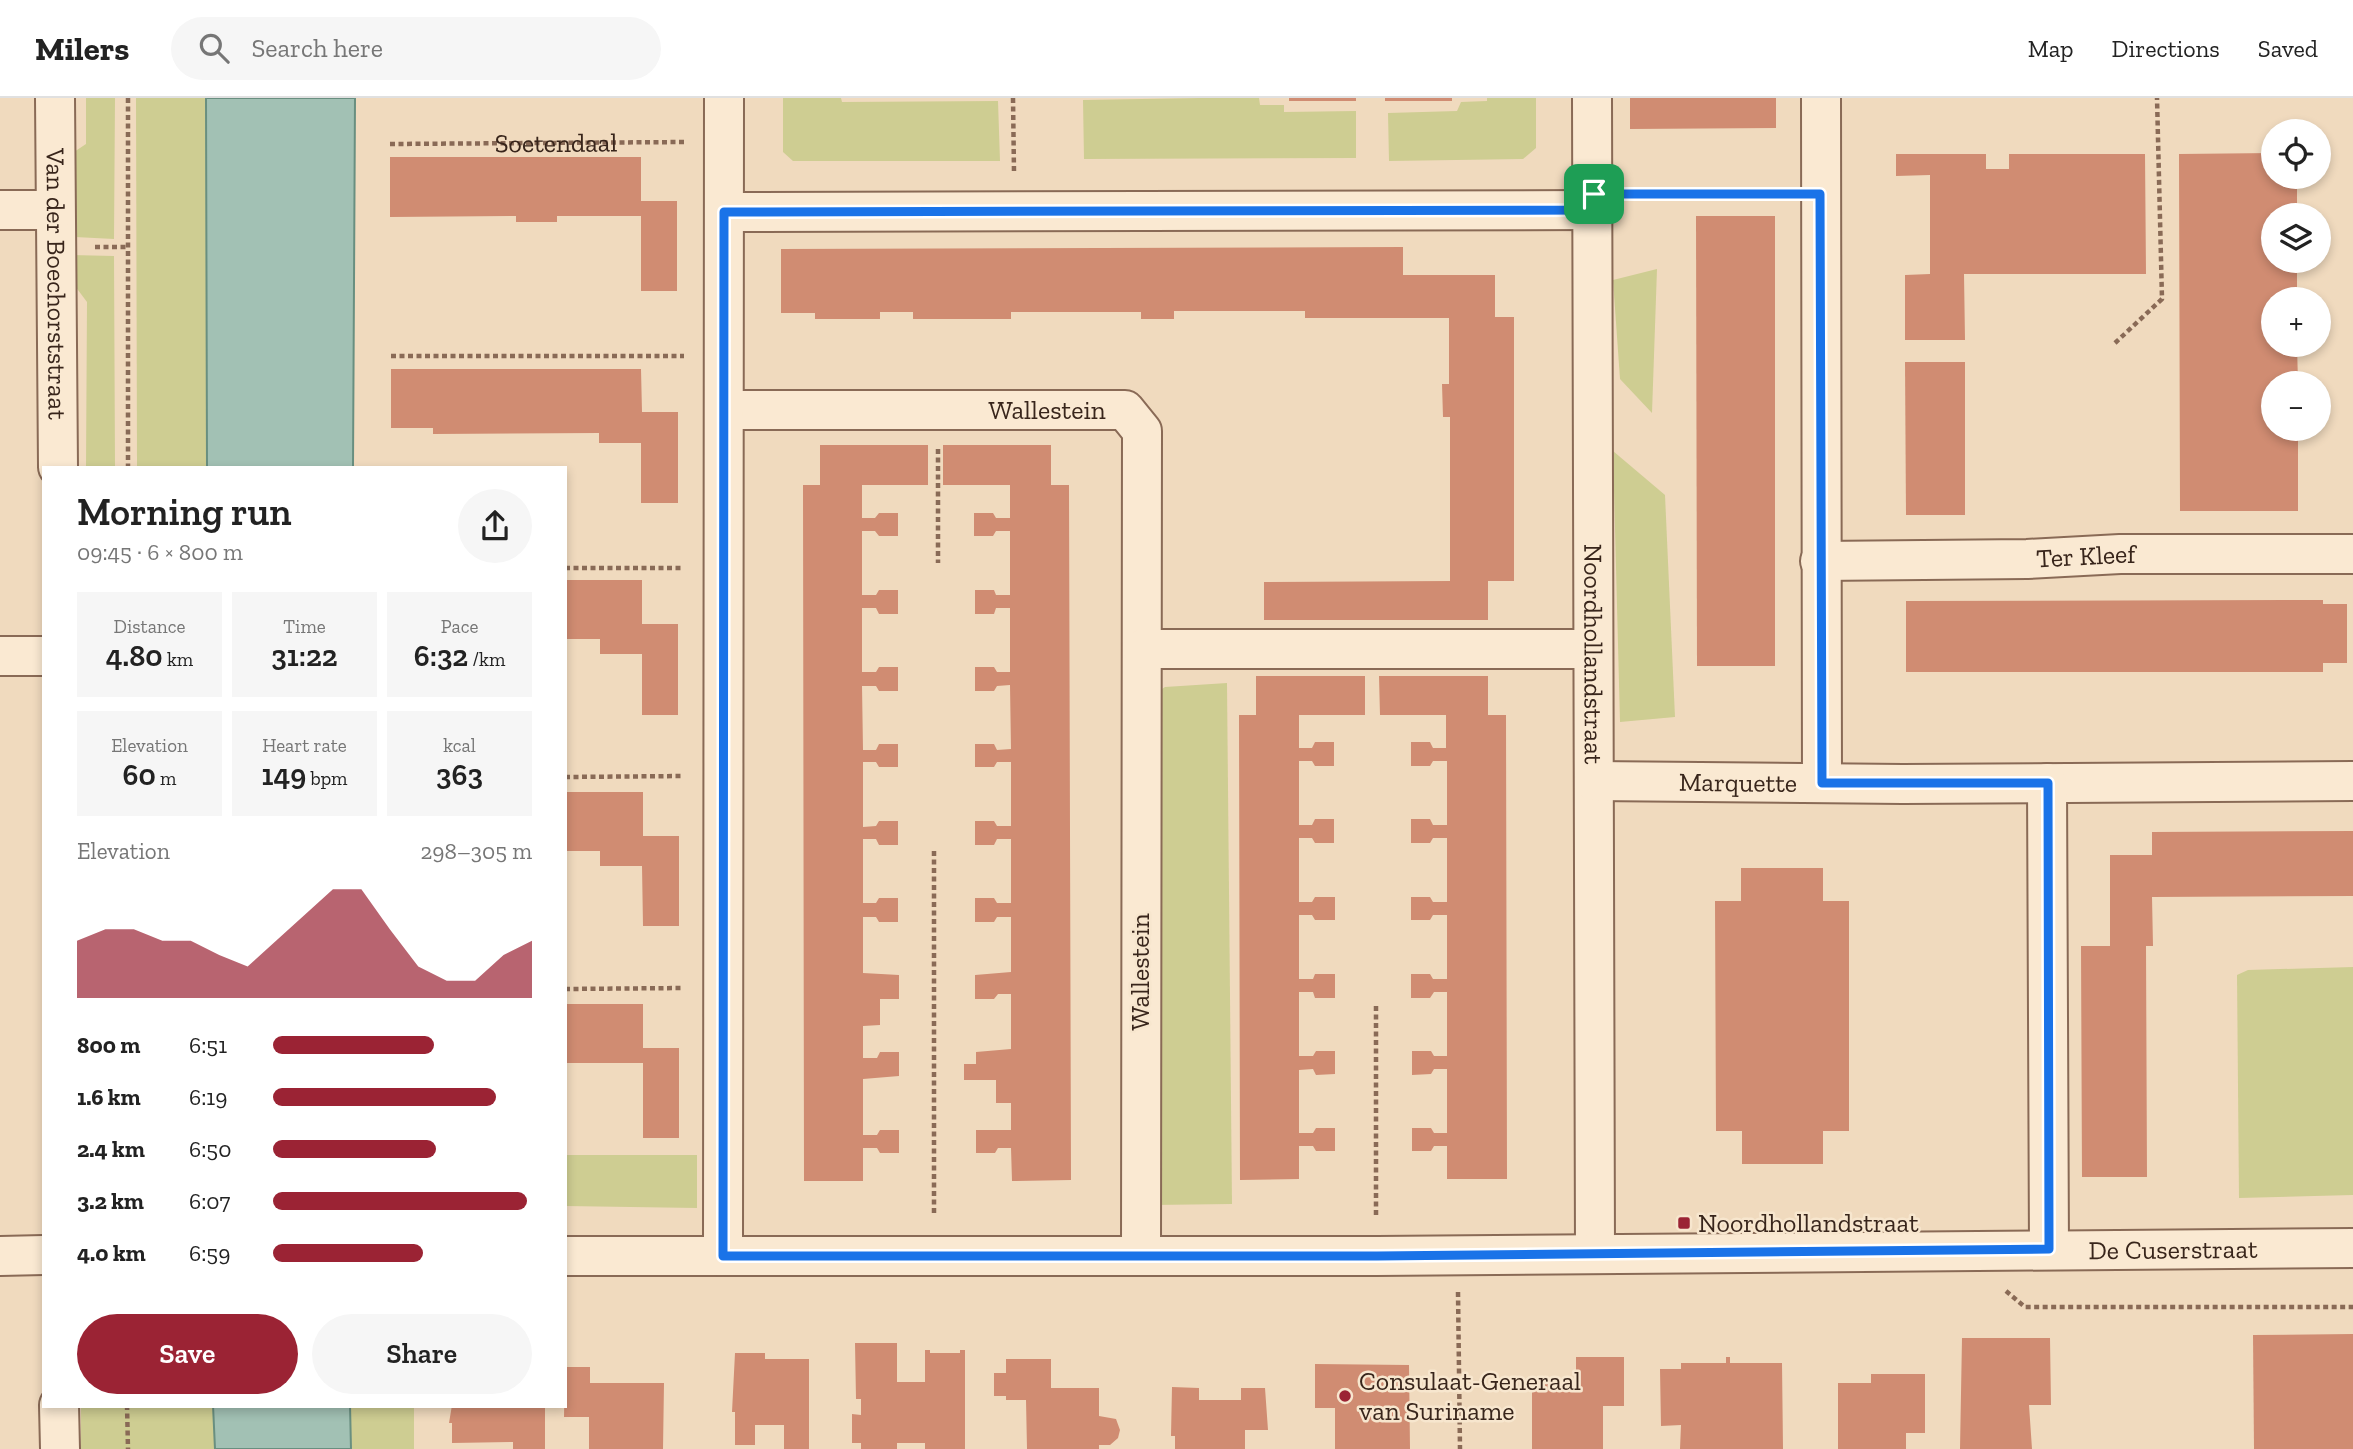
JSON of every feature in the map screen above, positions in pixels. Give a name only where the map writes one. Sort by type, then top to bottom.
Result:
[{"type":"street","name":"Van der Boechorststraat","points":[[55,98],[58,466]]},
{"type":"street","points":[[723,1256],[724,98]]},
{"type":"street","name":"Noordhollandstraat","points":[[1592,98],[1595,1252]]},
{"type":"street","points":[[1821,98],[1822,783]]},
{"type":"street","points":[[724,212],[1015,211],[1594,202]]},
{"type":"street","points":[[0,210],[55,210]]},
{"type":"street","name":"Wallestein","points":[[725,410],[1125,410],[1142,431],[1141,1254]]},
{"type":"street","name":"Ter Kleef","points":[[1820,561],[2027,559],[2120,554],[2353,554]]},
{"type":"street","points":[[1142,649],[1593,649]]},
{"type":"street","points":[[0,656],[42,656]]},
{"type":"street","name":"Marquette","points":[[1594,781],[2353,781]]},
{"type":"street","points":[[2048,783],[2049,1249]]},
{"type":"street","name":"De Cuserstraat","points":[[567,1256],[1377,1256],[1595,1252],[2353,1248]]},
{"type":"street","points":[[0,1256],[42,1255]]},
{"type":"street","points":[[60,1408],[60,1449]]},
{"type":"path","points":[[128,98],[128,466]]},
{"type":"path","points":[[1013,98],[1015,211]]},
{"type":"path","points":[[2115,343],[2162,299],[2158,98]]},
{"type":"path","name":"Soetendaal","points":[[390,144],[724,142]]},
{"type":"path","points":[[1594,202],[1820,194]]},
{"type":"path","points":[[391,356],[725,355]]},
{"type":"path","points":[[937,410],[938,563]]},
{"type":"path","points":[[567,568],[724,568]]},
{"type":"path","points":[[567,777],[724,776]]},
{"type":"path","points":[[934,851],[934,1255]]},
{"type":"path","points":[[567,989],[723,988]]},
{"type":"path","points":[[1376,1006],[1377,1256]]},
{"type":"path","points":[[1956,1251],[2025,1307],[2353,1307]]},
{"type":"path","points":[[1457,1254],[1460,1449]]},
{"type":"path","points":[[127,1408],[128,1449]]},
{"type":"shaded area","points":[[86,98],[115,98],[114,239],[75,237],[71,154],[86,144]]},
{"type":"shaded area","points":[[136,98],[206,98],[207,466],[137,466]]},
{"type":"shaded area","points":[[206,98],[355,98],[353,466],[207,466]]},
{"type":"shaded area","points":[[783,98],[841,98],[842,102],[998,101],[1000,161],[793,161],[783,152]]},
{"type":"shaded area","points":[[1259,98],[1260,105],[1284,105],[1284,112],[1356,111],[1356,158],[1084,159],[1083,100]]},
{"type":"shaded area","points":[[1487,98],[1536,98],[1536,148],[1523,159],[1389,161],[1388,113],[1457,111],[1461,102],[1487,101]]},
{"type":"shaded area","points":[[71,255],[114,256],[115,466],[86,466],[87,302],[75,286]]},
{"type":"shaded area","points":[[1657,269],[1652,413],[1620,379],[1613,280]]},
{"type":"shaded area","points":[[1613,451],[1665,495],[1675,717],[1620,722]]},
{"type":"shaded area","points":[[1227,683],[1232,1204],[1152,1205],[1145,701],[1165,687]]},
{"type":"shaded area","points":[[2353,967],[2353,1195],[2239,1198],[2237,975],[2248,970]]},
{"type":"shaded area","points":[[567,1155],[697,1155],[697,1208],[567,1206]]},
{"type":"shaded area","points":[[81,1408],[414,1408],[414,1449],[81,1449]]},
{"type":"shaded area","points":[[213,1408],[350,1408],[351,1449],[215,1449]]},
{"type":"building","points":[[1289,98],[1356,98],[1356,101],[1289,101]]},
{"type":"building","points":[[1385,98],[1452,98],[1452,101],[1385,101]]},
{"type":"building","points":[[1630,98],[1776,98],[1776,128],[1630,129]]},
{"type":"building","points":[[2261,153],[2261,189],[2297,189],[2297,203],[2261,203],[2261,273],[2297,273],[2297,287],[2261,287],[2261,357],[2297,357],[2298,371],[2261,371],[2261,441],[2298,441],[2298,511],[2180,511],[2179,154]]},
{"type":"building","points":[[1896,154],[1986,154],[1986,169],[2009,169],[2009,154],[2145,154],[2146,274],[1964,274],[1965,340],[1905,340],[1905,275],[1930,274],[1930,175],[1896,176]]},
{"type":"building","points":[[390,157],[641,157],[641,201],[677,201],[677,291],[641,291],[641,216],[557,216],[557,222],[516,222],[516,216],[390,217]]},
{"type":"building","points":[[1696,216],[1775,216],[1775,666],[1697,666]]},
{"type":"building","points":[[1403,247],[1403,275],[1495,275],[1495,317],[1514,317],[1514,581],[1488,581],[1488,620],[1264,620],[1264,582],[1450,581],[1450,417],[1443,417],[1442,384],[1449,384],[1449,318],[1305,318],[1305,311],[1174,311],[1174,319],[1141,319],[1141,312],[1011,312],[1011,319],[913,319],[913,312],[880,312],[880,319],[815,319],[815,313],[781,313],[781,249]]},
{"type":"building","points":[[1905,362],[1965,362],[1965,515],[1906,515]]},
{"type":"building","points":[[391,369],[641,369],[642,412],[678,412],[678,503],[641,503],[641,443],[599,443],[599,433],[433,434],[433,428],[391,428]]},
{"type":"building","points":[[820,445],[928,445],[928,485],[862,485],[862,518],[875,518],[879,513],[898,513],[898,536],[879,536],[875,531],[862,531],[862,595],[876,595],[879,590],[898,590],[898,614],[879,614],[876,608],[862,608],[862,672],[876,672],[879,667],[898,667],[898,691],[879,691],[876,686],[862,686],[863,750],[876,750],[879,744],[898,744],[898,767],[879,767],[876,762],[863,762],[863,827],[876,826],[879,821],[898,821],[898,845],[879,845],[876,839],[863,839],[863,903],[876,903],[879,898],[898,898],[898,922],[879,922],[876,917],[863,917],[863,973],[899,975],[899,999],[880,999],[880,1025],[863,1026],[863,1058],[877,1058],[880,1052],[899,1052],[899,1076],[863,1079],[863,1135],[877,1135],[880,1130],[899,1130],[899,1153],[880,1153],[877,1148],[863,1148],[863,1181],[804,1181],[803,485],[820,485]]},
{"type":"building","points":[[943,445],[1051,445],[1051,485],[1069,485],[1071,1180],[1012,1181],[1011,1148],[998,1148],[995,1153],[976,1153],[976,1130],[1011,1130],[1011,1103],[996,1103],[996,1080],[964,1080],[964,1064],[976,1064],[976,1052],[1011,1049],[1011,994],[998,994],[994,999],[975,999],[975,975],[1011,972],[1011,917],[997,917],[994,922],[975,922],[975,898],[994,898],[997,903],[1011,903],[1011,839],[997,839],[994,845],[975,845],[975,821],[994,821],[997,826],[1011,826],[1011,762],[997,762],[994,767],[975,767],[975,744],[994,744],[997,750],[1011,749],[1010,685],[997,686],[994,691],[975,691],[975,667],[994,667],[997,672],[1010,672],[1010,608],[996,608],[994,614],[975,614],[975,590],[994,590],[996,595],[1010,595],[1010,531],[996,531],[993,536],[974,536],[974,513],[993,513],[996,518],[1010,518],[1010,485],[943,485]]},
{"type":"building","points":[[567,580],[642,580],[642,624],[678,624],[678,715],[642,715],[642,654],[600,654],[600,639],[567,639]]},
{"type":"building","points":[[2323,600],[2323,604],[2347,604],[2347,663],[2323,663],[2323,672],[1906,672],[1906,601]]},
{"type":"building","points":[[1256,676],[1365,676],[1365,715],[1299,715],[1299,748],[1312,748],[1315,742],[1334,742],[1334,766],[1315,766],[1312,761],[1299,761],[1299,825],[1312,825],[1315,819],[1334,819],[1334,843],[1315,843],[1312,838],[1299,838],[1299,902],[1312,902],[1315,897],[1335,897],[1335,920],[1315,920],[1312,915],[1299,915],[1299,979],[1313,979],[1315,974],[1335,974],[1335,998],[1315,998],[1313,992],[1299,992],[1299,1056],[1313,1056],[1316,1051],[1335,1051],[1335,1074],[1316,1075],[1313,1069],[1299,1070],[1299,1133],[1313,1133],[1316,1128],[1335,1128],[1335,1151],[1316,1151],[1313,1146],[1299,1146],[1299,1179],[1240,1180],[1239,715],[1256,715]]},
{"type":"building","points":[[1379,676],[1488,676],[1488,715],[1506,715],[1507,1179],[1447,1179],[1447,1146],[1434,1146],[1431,1151],[1412,1151],[1412,1128],[1431,1128],[1434,1133],[1447,1133],[1447,1069],[1434,1069],[1431,1074],[1412,1075],[1412,1051],[1431,1051],[1434,1056],[1447,1056],[1447,992],[1434,992],[1430,998],[1411,998],[1411,974],[1430,974],[1433,979],[1447,979],[1447,915],[1433,915],[1430,920],[1411,920],[1411,897],[1430,897],[1433,902],[1447,902],[1447,838],[1433,838],[1430,843],[1411,843],[1411,819],[1430,819],[1433,825],[1447,825],[1447,761],[1433,761],[1430,766],[1411,766],[1411,742],[1430,742],[1433,748],[1446,748],[1446,715],[1380,715]]},
{"type":"building","points":[[567,792],[643,792],[643,836],[679,836],[679,926],[643,926],[642,866],[600,866],[600,851],[567,851]]},
{"type":"building","points":[[2353,831],[2353,896],[2152,897],[2153,946],[2146,946],[2147,1177],[2082,1177],[2081,946],[2110,946],[2110,855],[2152,855],[2152,832]]},
{"type":"building","points":[[1741,868],[1823,868],[1823,901],[1849,901],[1849,1131],[1823,1131],[1823,1164],[1742,1164],[1742,1131],[1716,1131],[1715,901],[1741,901]]},
{"type":"building","points":[[567,1004],[643,1004],[643,1048],[679,1048],[679,1138],[643,1138],[643,1063],[567,1063]]},
{"type":"building","points":[[2353,1334],[2353,1449],[2254,1449],[2253,1335]]},
{"type":"building","points":[[1962,1338],[2050,1338],[2051,1405],[2029,1405],[2032,1449],[1960,1449]]},
{"type":"building","points":[[855,1343],[897,1343],[897,1382],[925,1382],[925,1350],[930,1350],[930,1353],[960,1353],[960,1350],[965,1350],[965,1449],[925,1449],[925,1443],[897,1443],[897,1449],[861,1449],[861,1443],[852,1443],[852,1414],[861,1415],[861,1399],[856,1399]]},
{"type":"building","points":[[735,1353],[765,1353],[765,1359],[809,1359],[809,1449],[784,1449],[784,1425],[755,1425],[755,1445],[735,1445],[735,1412],[732,1412]]},
{"type":"building","points":[[1576,1357],[1624,1357],[1624,1406],[1603,1406],[1603,1449],[1532,1449],[1532,1384],[1576,1384]]},
{"type":"building","points":[[1726,1357],[1730,1357],[1730,1363],[1782,1363],[1783,1449],[1680,1449],[1681,1425],[1661,1426],[1660,1369],[1681,1369],[1681,1363],[1726,1363]]},
{"type":"building","points":[[1006,1359],[1051,1359],[1051,1388],[1099,1388],[1099,1416],[1116,1419],[1120,1430],[1118,1438],[1110,1445],[1099,1445],[1099,1449],[1027,1449],[1026,1400],[1006,1400],[1006,1396],[994,1396],[994,1373],[1006,1373]]},
{"type":"building","points":[[1315,1364],[1409,1365],[1410,1449],[1335,1449],[1335,1408],[1315,1408]]},
{"type":"building","points":[[567,1367],[590,1367],[590,1383],[664,1383],[663,1449],[589,1449],[589,1417],[564,1417],[564,1408],[567,1408]]},
{"type":"building","points":[[1871,1374],[1925,1374],[1925,1433],[1906,1433],[1906,1449],[1838,1449],[1838,1383],[1871,1383]]},
{"type":"building","points":[[1172,1387],[1199,1388],[1199,1400],[1241,1400],[1241,1388],[1265,1388],[1268,1430],[1245,1430],[1245,1449],[1175,1449],[1175,1436],[1171,1436]]},
{"type":"building","points":[[452,1408],[545,1408],[545,1449],[513,1449],[513,1442],[452,1443],[452,1423],[449,1423]]},
{"type":"place","name":"Noordhollandstraat","points":[[1684,1223]]},
{"type":"place","name":"Consulaat-Generaal van Suriname","points":[[1345,1396]]},
{"type":"route","points":[[1594,194],[1820,194],[1822,783],[2048,783],[2049,1249],[1377,1256],[723,1256],[724,212],[1594,210],[1594,194]]}]
